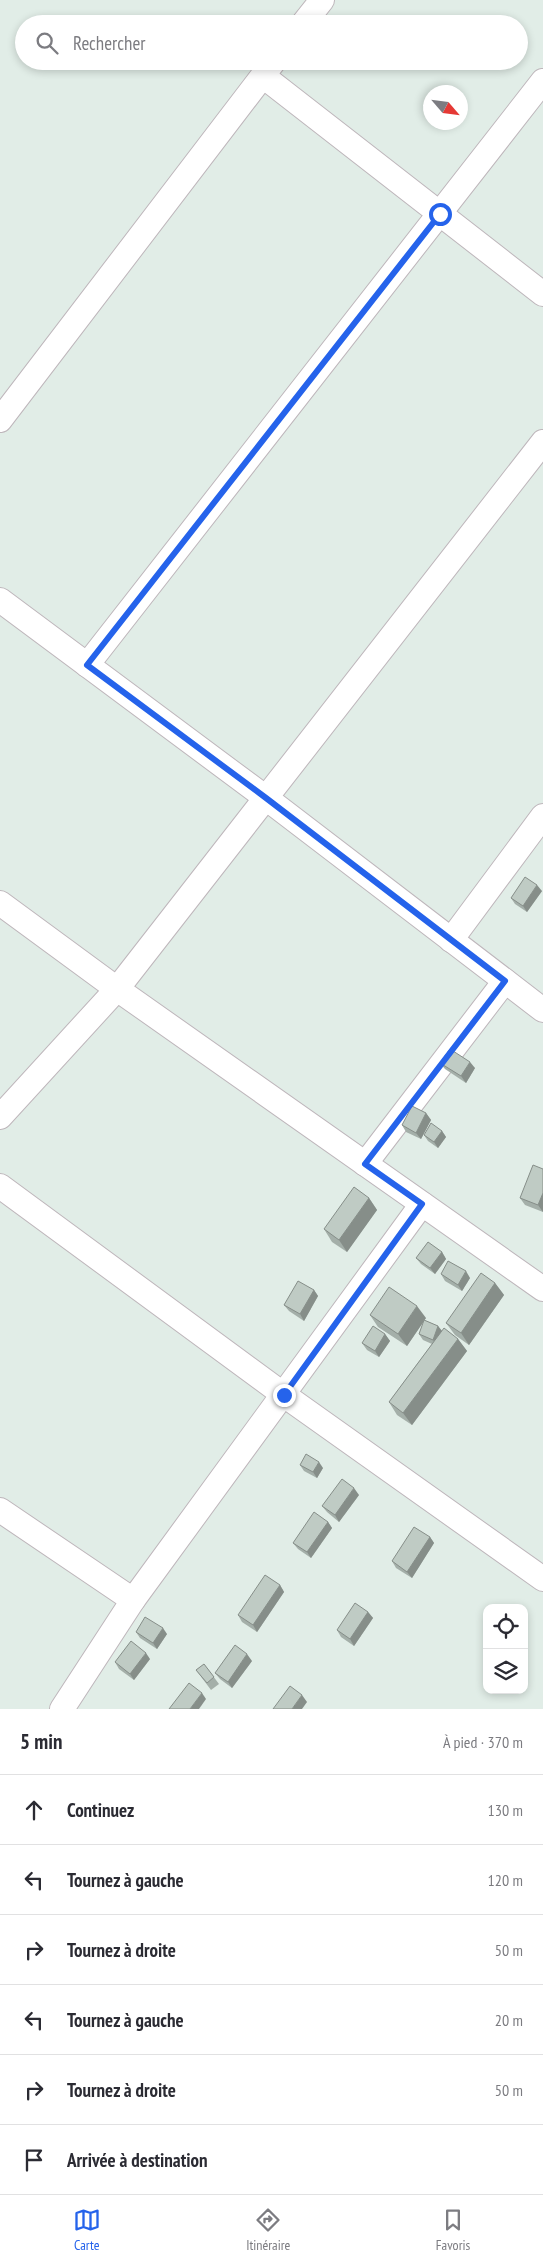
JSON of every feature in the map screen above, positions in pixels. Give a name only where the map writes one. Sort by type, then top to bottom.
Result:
[{"type":"street","points":[[311,15],[322,0]]},
{"type":"street","points":[[0,420],[266,70]]},
{"type":"street","points":[[270,70],[440,214],[543,294]]},
{"type":"street","points":[[87,665],[543,82]]},
{"type":"street","points":[[0,1117],[116,989],[543,442]]},
{"type":"street","points":[[0,600],[266,798],[543,1010]]},
{"type":"street","points":[[451,940],[543,816]]},
{"type":"street","points":[[0,903],[116,989],[543,1289]]},
{"type":"street","points":[[365,1164],[505,981]]},
{"type":"street","points":[[0,1186],[284,1395],[543,1579]]},
{"type":"street","points":[[62,1709],[134,1600],[422,1204]]},
{"type":"street","points":[[0,1510],[134,1600]]},
{"type":"building","points":[[525,877],[537,885],[523,906],[511,898]]},
{"type":"building","points":[[450,1049],[470,1062],[461,1076],[440,1063]]},
{"type":"building","points":[[412,1106],[426,1113],[416,1133],[402,1125]]},
{"type":"building","points":[[431,1123],[442,1131],[434,1142],[424,1135]]},
{"type":"building","points":[[533,1165],[543,1169],[543,1193],[538,1205],[520,1198]]},
{"type":"building","points":[[354,1187],[369,1198],[339,1240],[324,1229]]},
{"type":"building","points":[[428,1242],[442,1252],[430,1268],[416,1258]]},
{"type":"building","points":[[448,1261],[466,1271],[458,1285],[441,1274]]},
{"type":"building","points":[[481,1273],[495,1283],[461,1333],[446,1323]]},
{"type":"building","points":[[298,1281],[314,1290],[300,1314],[284,1305]]},
{"type":"building","points":[[389,1287],[417,1306],[398,1334],[370,1315]]},
{"type":"building","points":[[424,1320],[438,1326],[433,1340],[419,1334]]},
{"type":"building","points":[[373,1326],[385,1334],[375,1351],[362,1343]]},
{"type":"building","points":[[444,1328],[458,1339],[403,1413],[389,1402]]},
{"type":"building","points":[[306,1454],[319,1462],[313,1472],[300,1465]]},
{"type":"building","points":[[342,1479],[354,1488],[335,1515],[322,1506]]},
{"type":"building","points":[[314,1512],[328,1522],[307,1552],[293,1543]]},
{"type":"building","points":[[414,1527],[430,1537],[407,1572],[392,1561]]},
{"type":"building","points":[[265,1575],[280,1585],[253,1625],[238,1615]]},
{"type":"building","points":[[355,1603],[368,1612],[350,1639],[337,1630]]},
{"type":"building","points":[[145,1617],[163,1628],[153,1643],[136,1632]]},
{"type":"building","points":[[131,1641],[146,1653],[130,1674],[115,1662]]},
{"type":"building","points":[[235,1645],[247,1654],[228,1682],[215,1673]]},
{"type":"building","points":[[204,1664],[214,1677],[207,1683],[196,1670]]},
{"type":"building","points":[[189,1683],[202,1693],[190,1709],[169,1709]]},
{"type":"building","points":[[290,1686],[302,1695],[292,1709],[273,1709]]},
{"type":"route","points":[[284,1395],[422,1204],[365,1164],[505,981],[266,798],[87,665],[440,214]]}]
